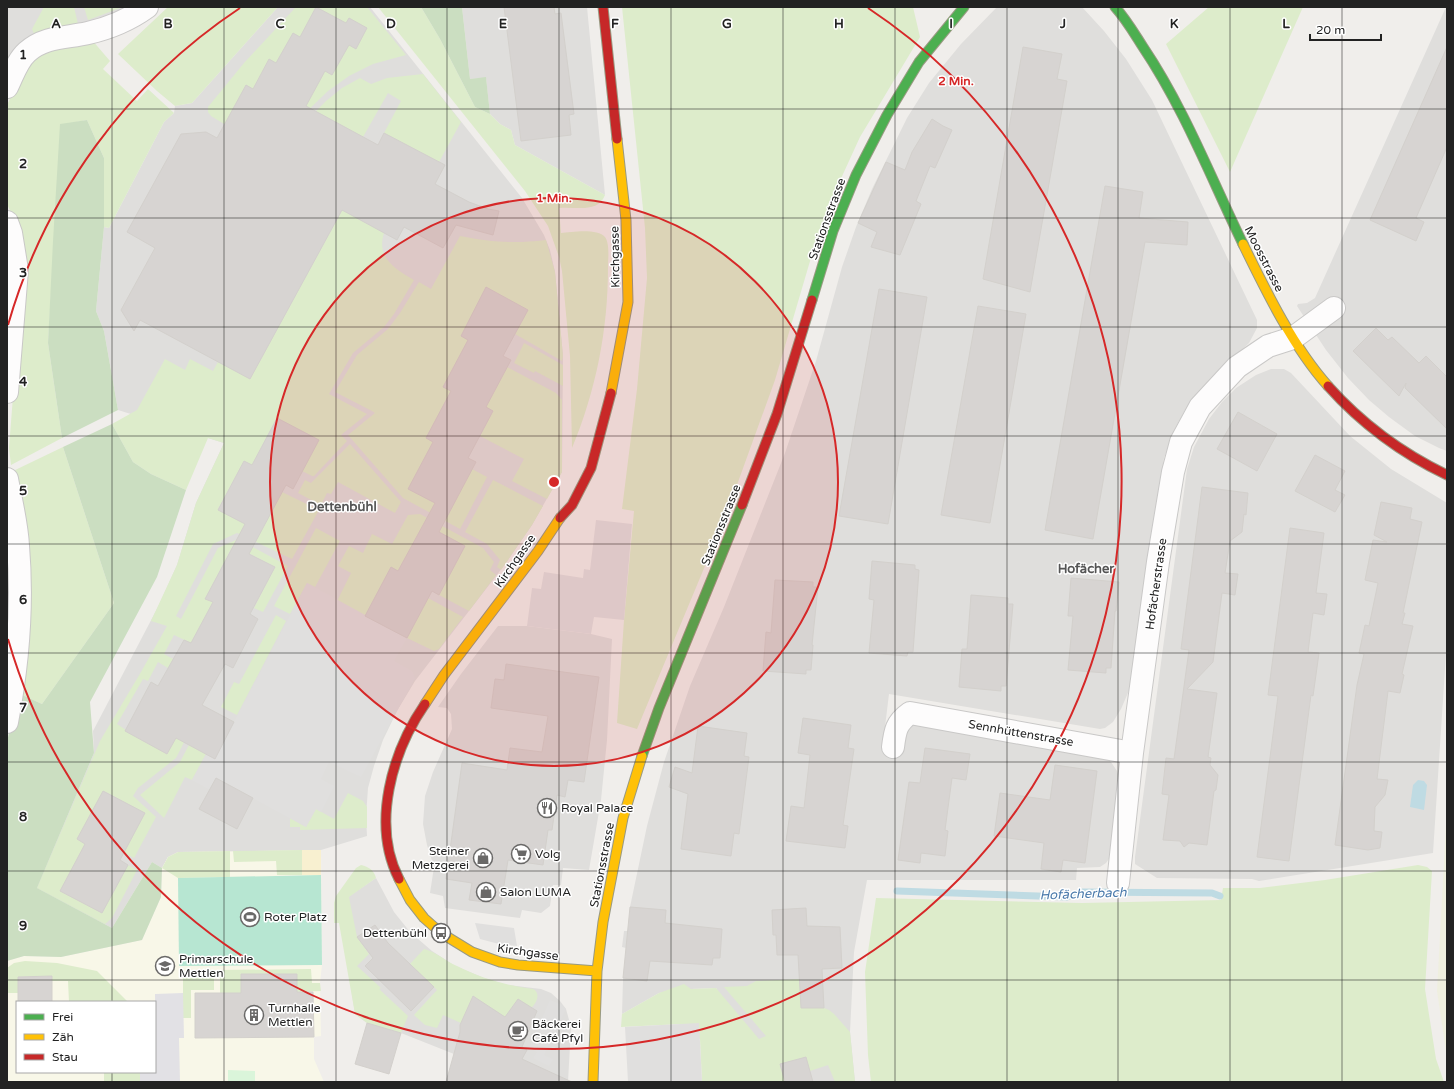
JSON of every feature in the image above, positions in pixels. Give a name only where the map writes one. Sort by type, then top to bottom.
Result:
[{"type":"street","points":[[7,87],[19,62],[27,52],[38,45],[52,39],[88,33],[119,24],[147,7]]},
{"type":"street","name":"Kirchgasse","points":[[597,971],[518,965],[500,962],[472,952],[441,933],[424,918],[410,900],[392,865],[385,826],[386,806],[390,783],[404,740],[419,712],[444,675],[538,551],[558,520],[572,505],[591,468],[607,410],[617,365],[628,302],[626,220],[603,7]]},
{"type":"street","name":"Stationsstrasse","points":[[593,1082],[597,971],[602,922],[623,818],[639,763],[659,708],[727,544],[778,414],[833,231],[856,175],[887,115],[919,62],[964,7]]},
{"type":"street","name":"Moosstrasse","points":[[1115,7],[1122,15],[1171,93],[1254,267],[1293,338],[1313,367],[1342,401],[1367,424],[1398,448],[1447,475]]},
{"type":"street","points":[[7,222],[11,233],[17,270],[7,392]]},
{"type":"street","name":"Hofächerstrasse","points":[[1118,883],[1132,752],[1173,472],[1181,442],[1200,407],[1238,368],[1268,346],[1293,338],[1334,308]]},
{"type":"street","points":[[7,479],[18,544],[20,593],[18,647],[13,692],[7,722]]},
{"type":"street","name":"Sennhüttenstrasse","points":[[893,747],[895,733],[900,720],[910,713],[1132,752]]},
{"type":"shaded area","points":[[7,7],[133,7],[7,64]]},
{"type":"shaded area","points":[[278,7],[370,7],[522,198],[544,235],[550,250],[555,272],[563,356],[562,472],[532,525],[506,563],[415,681],[397,711],[383,740],[368,788],[366,816],[367,836],[321,850],[168,857],[162,868],[152,862],[112,928],[37,888],[94,753],[93,731],[159,605],[177,565],[196,503],[224,443],[118,410],[104,331],[96,311],[104,227],[109,228],[164,122],[174,113],[175,106],[192,103]]},
{"type":"shaded area","points":[[462,7],[587,7],[605,195],[515,145],[511,130],[500,124],[490,114],[486,78],[470,79]]},
{"type":"shaded area","points":[[997,7],[1082,7],[1104,31],[1126,59],[1152,100],[1257,320],[1257,328],[1249,343],[1200,390],[1185,410],[1174,430],[1164,458],[1159,488],[1134,679],[1121,709],[1113,722],[1105,728],[1100,729],[889,694],[883,743],[902,735],[914,723],[1105,757],[1111,762],[1117,771],[1120,781],[1111,856],[1106,863],[1100,867],[1077,868],[1076,880],[867,880],[854,952],[850,1032],[855,1082],[768,1082],[716,988],[659,993],[622,1014],[626,948],[622,947],[624,931],[628,931],[630,907],[647,826],[664,762],[690,686],[724,607],[785,453],[816,361],[842,267],[856,227],[872,189],[907,118],[929,83],[961,44]]},
{"type":"shaded area","points":[[1446,7],[1447,451],[1415,436],[1369,400],[1348,378],[1326,350],[1297,306],[1298,304],[1307,303],[1315,298]]},
{"type":"shaded area","points":[[1271,369],[1284,369],[1291,373],[1350,436],[1391,469],[1447,503],[1447,638],[1433,853],[1259,881],[1252,879],[1157,878],[1135,864],[1135,857],[1187,469],[1194,447],[1209,419],[1222,402],[1236,388],[1256,375]]},
{"type":"shaded area","points":[[596,520],[632,524],[624,620],[594,617],[591,634],[527,626],[532,588],[541,589],[544,572],[583,578],[584,569],[590,570]]},
{"type":"shaded area","points":[[307,583],[407,638],[394,661],[412,671],[415,678],[361,777],[329,762],[321,779],[334,786],[321,812],[316,809],[306,827],[216,778],[210,790],[192,780],[206,754],[234,722]]},
{"type":"shaded area","points":[[498,626],[527,626],[591,634],[612,639],[607,740],[601,800],[589,870],[563,868],[561,885],[553,885],[550,906],[541,913],[522,910],[520,918],[445,908],[443,896],[430,893],[434,867],[427,845],[423,824],[425,796],[433,772],[452,729],[451,714],[447,708],[438,707]]},
{"type":"shaded area","name":"Primarschule Mettlen","points":[[321,850],[321,1036],[314,1037],[314,1059],[324,1082],[7,1082],[7,961],[24,956],[61,957],[142,940],[161,897],[162,868],[168,857],[178,852]]},
{"type":"shaded area","points":[[376,878],[394,912],[410,932],[432,951],[455,966],[484,978],[507,985],[541,989],[551,993],[560,1001],[566,1009],[571,1027],[568,1082],[454,1054],[401,1033],[367,1023],[355,1014],[339,903]]},
{"type":"shaded area","points":[[475,923],[514,928],[517,946],[499,944],[480,939]]},
{"type":"shaded area","points":[[183,993],[184,1038],[179,1038],[180,1082],[140,1082],[140,1073],[156,1073],[155,994]]},
{"type":"shaded area","points":[[550,1000],[562,1005],[566,1009],[544,1055],[553,1059],[549,1066],[533,1058],[537,1052],[529,1048]]},
{"type":"shaded area","points":[[699,1023],[702,1082],[628,1082],[625,1027]]},
{"type":"green space","points":[[44,7],[74,7],[78,24],[44,30],[34,34],[32,29]]},
{"type":"green space","points":[[84,7],[123,7],[88,20]]},
{"type":"green space","points":[[168,7],[278,7],[192,103],[175,106],[118,54]]},
{"type":"green space","points":[[296,7],[367,7],[406,55],[373,64],[349,76],[328,91],[300,118],[264,148],[211,116],[208,112],[208,107],[244,63]]},
{"type":"green space","points":[[378,7],[421,7],[440,39],[475,107],[490,114],[500,124],[511,130],[515,145],[605,195],[602,201],[592,207],[559,208],[561,233],[584,231],[597,232],[605,237],[608,244],[606,314],[603,337],[588,404],[572,448],[570,356],[562,271],[559,257],[548,226],[525,191]]},
{"type":"green space","points":[[421,7],[462,7],[470,79],[486,77],[490,114],[475,107],[440,39]]},
{"type":"green space","points":[[622,7],[913,7],[920,37],[860,137],[833,196],[813,251],[775,380],[725,518],[637,729],[617,723],[624,620],[634,511],[622,509],[637,389],[647,278],[645,228]]},
{"type":"green space","points":[[1209,7],[1303,7],[1230,172],[1166,44]]},
{"type":"green space","points":[[92,40],[110,61],[103,69],[137,101],[148,89],[174,113],[164,122],[109,228],[104,227],[104,158],[87,120],[61,125],[48,343],[62,438],[11,465],[9,448],[22,280],[13,217],[7,204],[7,105],[24,70],[43,52]]},
{"type":"green space","points":[[423,74],[461,122],[439,162],[384,133],[401,101],[388,93],[363,137],[321,114],[296,161],[311,116],[342,88],[360,78],[371,84],[387,78]]},
{"type":"green space","points":[[87,120],[104,158],[104,227],[96,311],[104,331],[118,410],[62,438],[48,343],[60,124]]},
{"type":"green space","points":[[344,207],[384,233],[382,242],[385,256],[400,272],[414,280],[394,314],[384,327],[353,353],[329,394],[367,414],[341,435],[347,441],[314,476],[312,476],[302,471],[319,440],[277,418],[252,465],[244,461],[218,509],[282,492],[319,510],[292,559],[237,533],[213,544],[176,616],[181,619],[218,548],[238,539],[288,566],[263,612],[254,608],[275,567],[233,545],[206,598],[213,602],[191,643],[174,635],[164,654],[173,659],[168,668],[158,662],[148,681],[143,679],[117,724],[126,731],[167,754],[188,713],[196,719],[176,758],[138,788],[133,796],[156,817],[134,858],[124,853],[145,813],[104,791],[77,839],[85,844],[60,891],[102,913],[128,865],[137,870],[112,918],[105,924],[37,888],[100,741],[167,626],[151,621],[177,565],[196,503],[224,443],[208,438],[186,490],[151,474],[133,462],[112,424],[137,410],[165,359],[185,370],[190,359],[213,371],[218,362],[250,379]]},
{"type":"green space","points":[[460,236],[503,242],[546,240],[555,272],[563,356],[562,361],[515,334],[528,310],[486,287],[461,336],[468,340],[443,387],[451,391],[426,438],[433,442],[408,489],[450,511],[472,469],[487,477],[460,529],[403,498],[348,435],[375,413],[335,392],[357,355],[388,329],[400,313],[419,282],[431,289]]},
{"type":"green space","points":[[524,343],[563,365],[563,386],[535,371],[534,373],[514,363]]},
{"type":"green space","points":[[507,367],[556,393],[562,400],[562,472],[547,499],[512,481],[524,459],[480,436],[493,411],[486,407]]},
{"type":"green space","points":[[112,424],[133,462],[151,474],[186,490],[157,577],[90,702],[94,753],[37,888],[112,928],[152,862],[162,868],[161,897],[142,940],[61,957],[24,956],[7,961],[7,742],[18,693],[42,704],[114,603],[63,447]]},
{"type":"green space","points":[[350,444],[401,502],[395,513],[338,482],[331,494],[327,493],[321,505],[298,493],[305,480],[311,483]]},
{"type":"green space","points":[[63,447],[114,603],[42,704],[18,693],[11,472]]},
{"type":"green space","points":[[493,480],[543,506],[532,525],[501,570],[497,567],[500,560],[487,544],[465,532]]},
{"type":"green space","points":[[420,514],[483,548],[494,562],[490,570],[496,575],[469,611],[439,595],[465,546],[424,524],[398,571],[391,567],[365,616],[337,601],[351,573],[338,566],[349,546],[363,553],[372,534],[392,544],[408,515]]},
{"type":"green space","points":[[316,528],[340,541],[315,587],[307,583],[290,614],[274,606]]},
{"type":"green space","points":[[428,598],[463,617],[439,649],[434,651],[407,638]]},
{"type":"green space","points":[[276,615],[286,621],[237,715],[221,707],[234,682],[239,684]]},
{"type":"green space","points":[[222,716],[234,722],[206,754],[192,780],[185,777],[164,818],[140,795],[180,762],[201,722],[215,729]]},
{"type":"green space","points":[[348,793],[363,801],[367,807],[367,828],[300,830],[300,827],[290,827],[290,818],[306,827],[316,809],[334,819]]},
{"type":"green space","points":[[1447,806],[1447,1058],[1437,991]]},
{"type":"green space","points":[[302,850],[302,875],[277,875],[276,861],[234,862],[233,851]]},
{"type":"green space","points":[[230,851],[230,877],[178,878],[162,868],[168,857],[178,852]]},
{"type":"green space","points":[[361,865],[371,869],[376,878],[349,897],[357,937],[369,954],[357,966],[408,1016],[401,1033],[367,1023],[355,1014],[339,923],[334,923],[334,903],[336,896],[356,868]]},
{"type":"green space","points":[[1418,865],[1427,867],[1432,871],[1425,989],[1436,1059],[1444,1082],[871,1082],[868,1055],[865,972],[876,898],[1082,903],[1221,900],[1223,888],[1260,888],[1325,880]]},
{"type":"green space","name":"Roter Platz","points":[[321,875],[322,965],[179,966],[178,878]]},
{"type":"green space","points":[[424,949],[433,952],[467,971],[485,978],[513,986],[533,989],[537,993],[536,1001],[531,1008],[505,1017],[473,996],[461,1023],[443,1015],[437,1028],[425,1025],[414,1015],[437,990],[410,964]]},
{"type":"green space","points":[[25,961],[57,963],[97,971],[127,1001],[69,1001],[68,981],[52,981],[51,976],[18,977],[18,993],[7,993],[7,968],[14,963]]},
{"type":"green space","points":[[311,969],[312,983],[320,983],[321,991],[297,992],[297,974],[241,974],[241,993],[220,993],[220,970]]},
{"type":"green space","points":[[214,977],[214,990],[191,990],[191,1018],[183,1018],[183,978]]},
{"type":"green space","points":[[823,978],[823,985],[800,987],[801,1008],[824,1008],[829,1010],[850,1032],[855,1082],[835,1082],[828,1065],[810,1071],[806,1057],[780,1064],[785,1082],[702,1082],[700,1039],[682,1024],[621,1027],[622,1014],[659,993],[684,984],[691,989],[716,988],[759,1039],[766,1036],[724,987],[747,986],[756,981]]},
{"type":"green space","points":[[228,1070],[255,1071],[255,1082],[228,1082]]},
{"type":"green space","points":[[104,1073],[140,1073],[140,1082],[104,1082]]},
{"type":"sand","points":[[302,850],[321,850],[321,875],[302,875]]},
{"type":"water","points":[[1418,780],[1424,781],[1427,785],[1424,810],[1410,807],[1413,785]]},
{"type":"building","points":[[316,7],[346,23],[349,18],[367,28],[356,49],[349,45],[332,75],[325,71],[306,106],[378,145],[384,133],[445,165],[435,184],[469,202],[488,209],[499,211],[493,235],[456,225],[443,248],[404,227],[397,240],[342,210],[250,379],[140,320],[134,331],[121,310],[155,248],[127,232],[181,134],[206,132],[217,138],[246,85],[253,89],[269,59],[276,63],[293,33],[300,37]]},
{"type":"building","points":[[504,7],[554,7],[555,14],[561,13],[574,114],[569,115],[571,135],[521,141]]},
{"type":"building","points":[[1023,47],[1062,54],[1057,79],[1067,81],[1030,292],[983,279]]},
{"type":"building","points":[[1447,47],[1447,147],[1416,218],[1424,222],[1416,241],[1370,220]]},
{"type":"building","points":[[932,119],[952,130],[935,168],[930,166],[916,201],[921,204],[900,255],[871,247],[877,232],[858,223],[886,162],[905,170],[912,152]]},
{"type":"building","points":[[1105,186],[1143,192],[1139,218],[1188,222],[1187,245],[1145,242],[1093,539],[1045,530]]},
{"type":"building","points":[[486,287],[528,310],[503,356],[511,360],[486,407],[493,411],[468,458],[476,462],[439,532],[465,546],[439,595],[432,591],[407,638],[365,616],[391,567],[398,571],[435,503],[408,489],[433,442],[426,438],[451,391],[443,387],[468,340],[461,336]]},
{"type":"building","points":[[879,289],[927,297],[888,524],[839,516]]},
{"type":"building","points":[[978,306],[1026,314],[990,523],[941,515]]},
{"type":"building","points":[[1376,328],[1388,340],[1392,337],[1419,363],[1426,356],[1447,377],[1447,429],[1405,388],[1406,383],[1399,396],[1353,351]]},
{"type":"building","points":[[1238,412],[1277,434],[1257,471],[1217,449]]},
{"type":"building","points":[[277,418],[319,440],[293,489],[286,485],[249,554],[275,567],[250,614],[258,619],[233,668],[225,664],[202,705],[234,722],[215,759],[176,738],[167,754],[125,731],[151,682],[158,686],[184,640],[191,643],[213,602],[205,599],[245,524],[218,510],[244,461],[252,465]]},
{"type":"building","points":[[1315,455],[1345,471],[1335,490],[1345,495],[1335,512],[1295,491]]},
{"type":"building","points":[[1202,487],[1248,493],[1246,515],[1244,514],[1242,532],[1230,541],[1225,573],[1238,574],[1235,595],[1222,593],[1213,662],[1187,689],[1217,693],[1208,757],[1211,758],[1210,765],[1218,775],[1216,790],[1214,791],[1207,845],[1189,843],[1184,847],[1180,841],[1163,840],[1169,795],[1162,794],[1166,758],[1174,759],[1189,650],[1181,649]]},
{"type":"building","points":[[1381,502],[1412,508],[1410,519],[1422,522],[1403,613],[1405,613],[1402,624],[1413,626],[1402,674],[1404,675],[1400,693],[1388,691],[1377,779],[1388,780],[1385,795],[1375,807],[1374,831],[1382,832],[1380,848],[1368,850],[1335,845],[1357,685],[1364,654],[1359,653],[1365,625],[1369,626],[1378,583],[1365,580],[1373,540],[1387,542],[1374,535]]},
{"type":"building","points":[[1290,528],[1324,533],[1316,593],[1327,594],[1324,615],[1313,613],[1308,652],[1319,653],[1313,696],[1311,695],[1289,861],[1257,857],[1278,696],[1268,695]]},
{"type":"building","points":[[872,561],[915,565],[915,569],[919,570],[913,652],[908,652],[907,656],[869,653],[874,600],[869,599]]},
{"type":"building","points":[[1071,578],[1119,582],[1115,611],[1111,668],[1106,668],[1106,673],[1068,670],[1073,616],[1068,616]]},
{"type":"building","points":[[775,580],[813,582],[813,587],[818,587],[811,670],[806,670],[806,674],[763,671],[766,632],[771,633]]},
{"type":"building","points":[[971,595],[1008,598],[1008,604],[1013,604],[1006,686],[1001,686],[1001,691],[959,687],[962,649],[967,649]]},
{"type":"building","points":[[506,664],[599,677],[584,782],[568,780],[565,797],[557,795],[552,830],[548,830],[543,865],[508,860],[501,904],[469,900],[472,883],[446,879],[462,763],[507,770],[510,748],[542,752],[548,716],[491,708],[495,679],[504,680]]},
{"type":"building","points":[[803,718],[851,725],[848,748],[854,749],[843,825],[848,826],[845,848],[786,841],[791,806],[804,808],[810,755],[798,753]]},
{"type":"building","points":[[698,726],[747,733],[744,756],[749,757],[739,834],[734,833],[731,856],[681,849],[688,794],[669,787],[675,767],[692,773]]},
{"type":"building","points":[[925,748],[970,754],[966,780],[952,778],[945,830],[948,831],[945,856],[921,853],[920,863],[898,860],[909,782],[920,783]]},
{"type":"building","points":[[1055,765],[1097,771],[1085,863],[1063,860],[1061,872],[1041,869],[1044,843],[994,836],[1000,793],[1050,800]]},
{"type":"building","points":[[216,778],[253,798],[237,829],[199,809]]},
{"type":"building","points":[[103,791],[145,813],[120,860],[128,865],[102,913],[60,891],[85,844],[77,839]]},
{"type":"building","points":[[630,907],[666,910],[665,923],[722,929],[720,958],[713,958],[712,965],[650,961],[647,981],[623,978]]},
{"type":"building","points":[[806,908],[807,926],[840,927],[842,968],[822,969],[824,1008],[801,1008],[798,955],[777,955],[776,935],[773,935],[772,910]]},
{"type":"building","points":[[375,925],[388,943],[434,987],[411,1011],[365,966],[373,958],[357,937]]},
{"type":"building","name":"Turnhalle Mettlen","points":[[241,974],[297,974],[297,992],[313,992],[314,1037],[195,1038],[195,993],[241,993]]},
{"type":"building","points":[[52,976],[52,1001],[18,1001],[18,977]]},
{"type":"building","points":[[473,996],[505,1017],[518,999],[537,1011],[522,1047],[527,1050],[522,1059],[572,1082],[446,1082],[460,1032],[460,1025]]},
{"type":"building","points":[[367,1023],[401,1033],[389,1074],[355,1064]]},
{"type":"building","points":[[806,1057],[813,1082],[785,1082],[780,1064]]},
{"type":"waterway","name":"Hofächerbach","points":[[897,891],[1067,897],[1082,892],[1212,893],[1220,896]]},
{"type":"traffic: fast","points":[[812,300],[833,231],[856,175],[887,115],[919,62],[964,7]]},
{"type":"traffic: fast","points":[[1115,7],[1133,31],[1158,70],[1171,94],[1243,244]]},
{"type":"traffic: fast","points":[[642,756],[659,708],[742,505]]},
{"type":"traffic: slow","points":[[611,393],[628,302],[626,220],[617,139]]},
{"type":"traffic: slow","points":[[1243,244],[1281,318],[1303,354],[1328,386]]},
{"type":"traffic: slow","points":[[425,704],[444,675],[538,551],[560,518]]},
{"type":"traffic: slow","points":[[593,1082],[597,971],[603,922],[623,818],[642,756]]},
{"type":"traffic: slow","points":[[399,879],[410,900],[424,918],[441,933],[472,952],[500,962],[518,965],[597,971]]},
{"type":"traffic: jam","points":[[603,7],[617,139]]},
{"type":"traffic: jam","points":[[742,505],[777,414],[812,300]]},
{"type":"traffic: jam","points":[[1328,386],[1368,425],[1398,447],[1447,475]]},
{"type":"traffic: jam","points":[[560,518],[572,505],[591,468],[611,393]]},
{"type":"traffic: jam","points":[[399,879],[391,858],[387,835],[386,812],[389,789],[403,744],[413,723],[425,704]]},
{"type":"place","name":"Royal Palace","points":[[547,808]]},
{"type":"place","name":"Volg","points":[[521,854]]},
{"type":"place","name":"Steiner Metzgerei","points":[[483,858]]},
{"type":"place","name":"Salon LUMA","points":[[486,892]]},
{"type":"place","name":"Roter Platz","points":[[250,917]]},
{"type":"place","name":"Dettenbühl","points":[[441,933]]},
{"type":"place","name":"Primarschule Mettlen","points":[[165,966]]},
{"type":"place","name":"Turnhalle Mettlen","points":[[254,1015]]},
{"type":"place","name":"Bäckerei Café Pfyl","points":[[518,1031]]},
{"type":"district","name":"Dettenbühl","points":[[342,507]]},
{"type":"district","name":"Hofächer","points":[[1086,569]]}]
